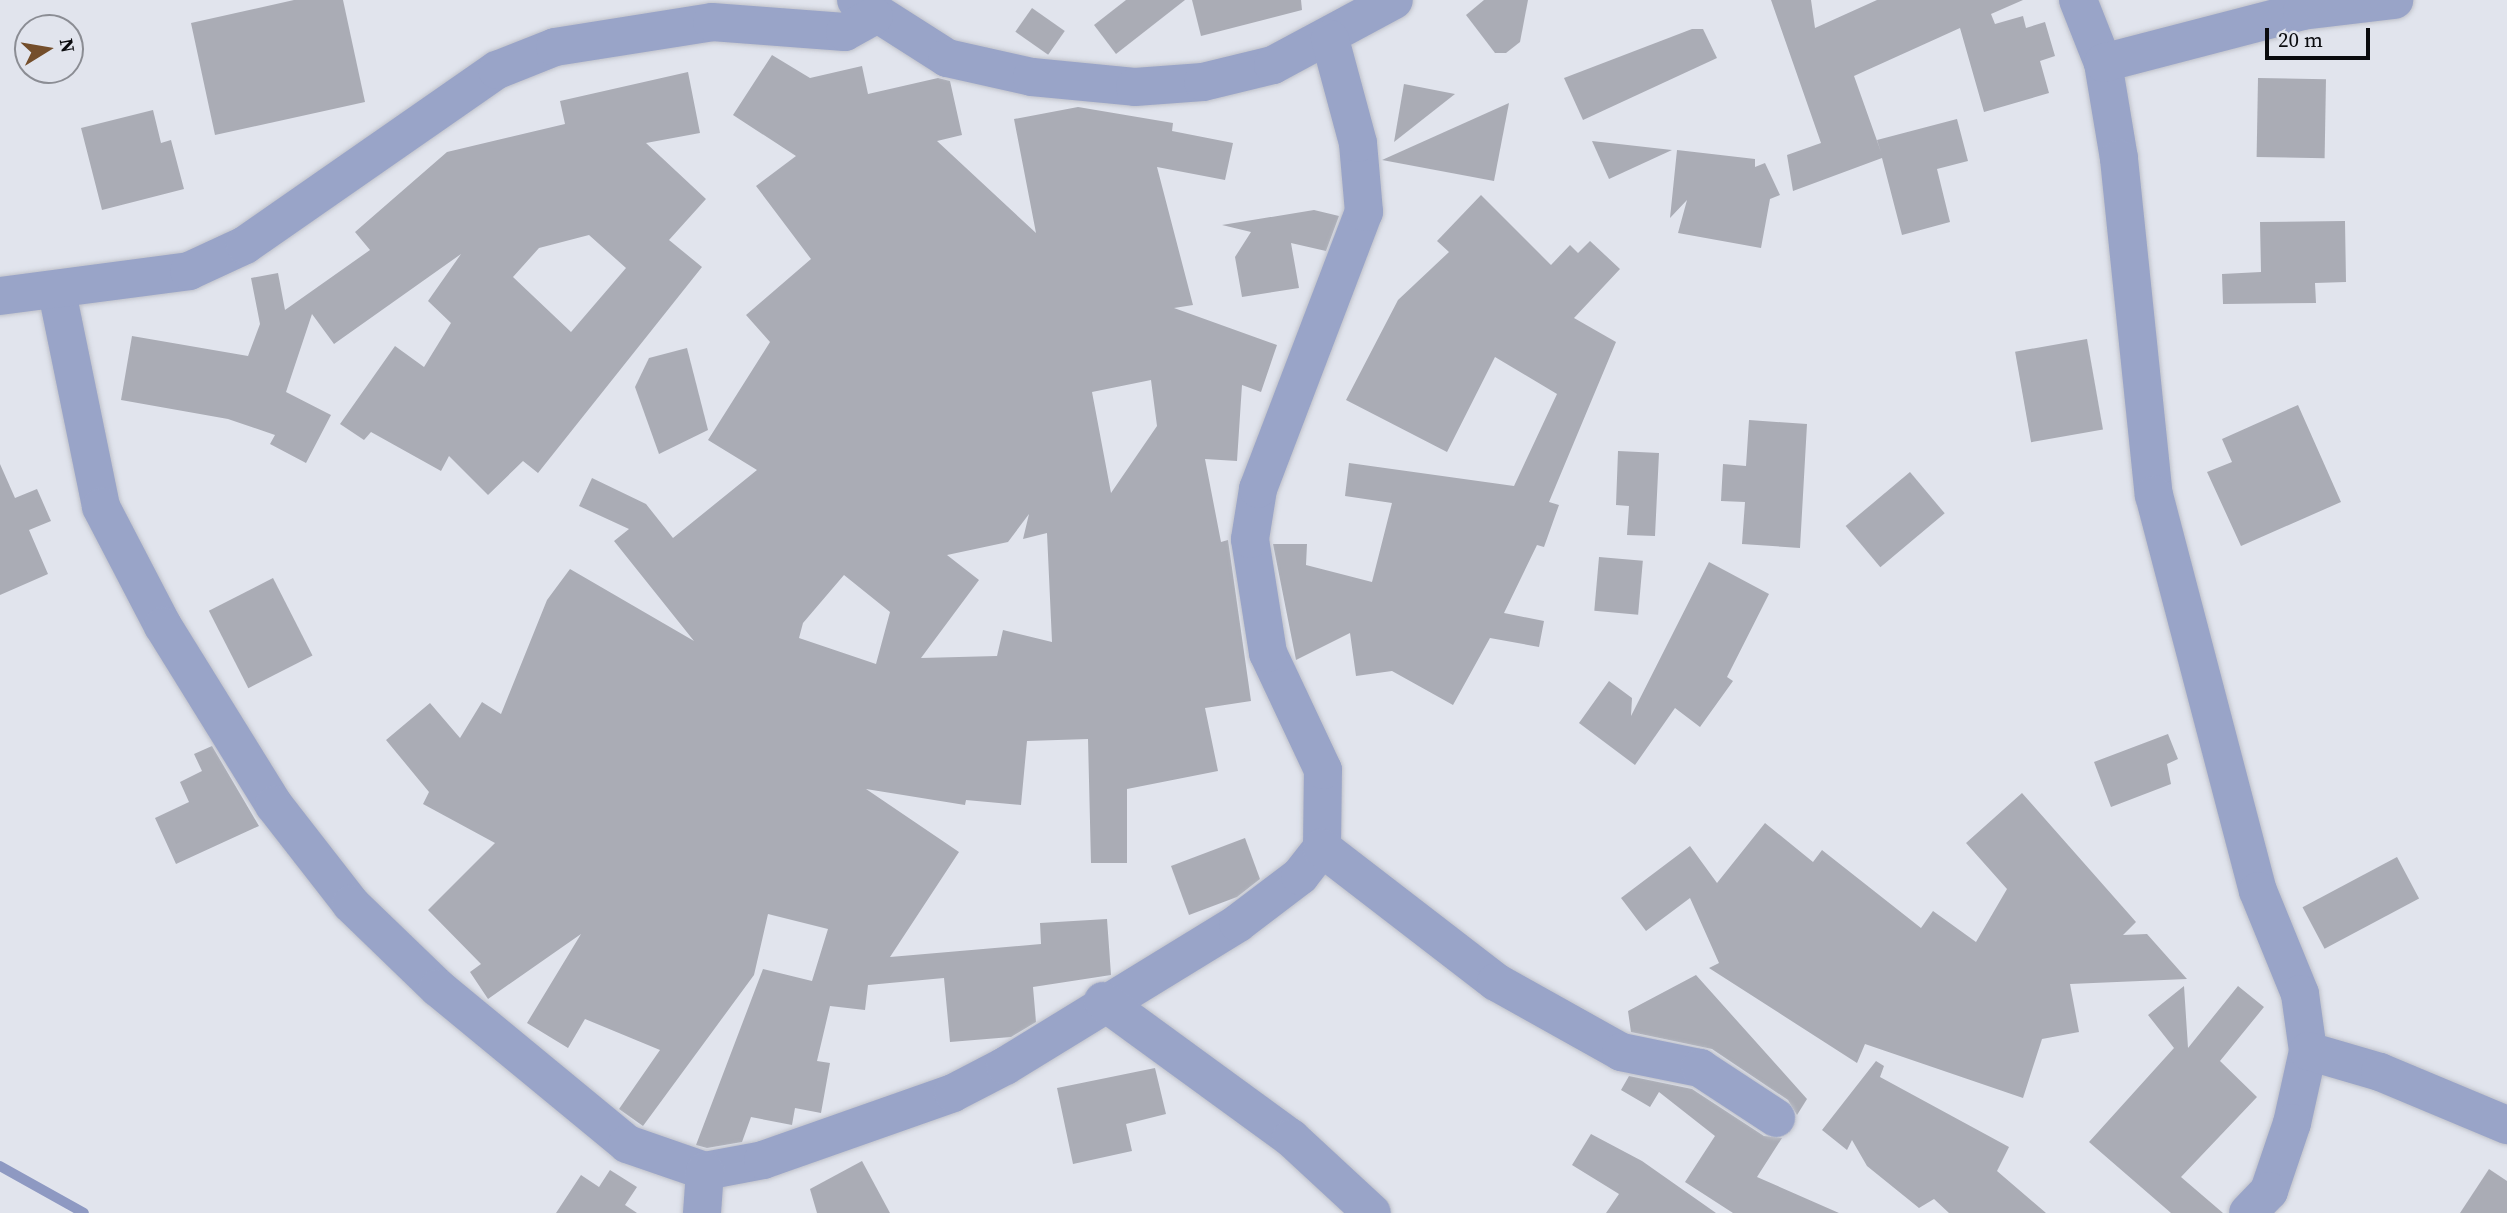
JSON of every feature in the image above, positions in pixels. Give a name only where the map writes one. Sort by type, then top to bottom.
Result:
[{"type":"street","points":[[0,296],[57,292],[190,271],[246,245],[498,70],[555,47],[712,22],[845,32],[865,8],[947,58],[1031,77],[1135,87],[1203,82],[1273,65],[1330,39],[1394,0]]},
{"type":"street","points":[[2078,0],[2103,63],[2154,495],[2258,891],[2300,994],[2308,1051],[2269,1191],[2248,1213]]},
{"type":"street","points":[[2103,63],[2302,11],[2394,0]]},
{"type":"street","points":[[57,292],[101,507],[163,626],[274,805],[351,904],[438,988],[627,1144],[705,1171],[763,1160],[953,1093],[1103,1001],[1238,923],[1300,876],[1322,848],[1323,770],[1268,653],[1250,539],[1258,489],[1364,212],[1358,143],[1330,39]]},
{"type":"street","points":[[1322,848],[1496,982],[1621,1052],[1700,1069],[1776,1118]]},
{"type":"street","points":[[1103,1001],[1291,1138],[1371,1213]]},
{"type":"street","points":[[2308,1051],[2379,1072],[2507,1125]]},
{"type":"street","points":[[702,1213],[705,1171]]},
{"type":"building","points":[[294,0],[343,0],[365,102],[215,135],[191,23]]},
{"type":"building","points":[[1126,0],[1185,0],[1116,54],[1094,25]]},
{"type":"building","points":[[1192,0],[1301,0],[1302,10],[1201,36]]},
{"type":"building","points":[[1484,0],[1528,0],[1520,42],[1506,53],[1495,53],[1466,15]]},
{"type":"building","points":[[1771,0],[1811,0],[1815,28],[1877,0],[2023,0],[1991,14],[1995,24],[2023,16],[2026,28],[2045,22],[2055,56],[2040,61],[2049,93],[1984,112],[1960,28],[1854,76],[1881,152],[1877,140],[1957,119],[1968,161],[1937,169],[1950,222],[1902,235],[1882,158],[1793,191],[1787,155],[1821,143]]},
{"type":"building","points":[[1032,8],[1065,31],[1048,55],[1015,32]]},
{"type":"building","points":[[1692,29],[1703,29],[1717,58],[1583,120],[1564,78]]},
{"type":"building","points":[[772,55],[810,78],[862,66],[868,94],[938,78],[950,81],[962,135],[937,141],[1036,233],[1014,119],[1078,107],[1173,123],[1172,131],[1233,143],[1225,180],[1157,167],[1193,305],[1174,308],[1277,345],[1261,392],[1242,385],[1237,461],[1205,459],[1221,542],[1228,540],[1251,701],[1205,708],[1218,771],[1127,789],[1127,863],[1091,863],[1088,739],[1027,741],[1021,805],[966,800],[965,805],[866,789],[959,852],[890,957],[1041,944],[1040,923],[1107,919],[1111,975],[1033,987],[1036,1022],[1011,1037],[950,1042],[944,978],[868,985],[865,1010],[830,1006],[817,1061],[830,1063],[821,1113],[795,1108],[792,1125],[751,1117],[742,1142],[707,1148],[696,1145],[763,969],[812,981],[828,929],[768,914],[754,975],[643,1126],[619,1109],[660,1050],[585,1019],[568,1048],[527,1023],[581,934],[488,999],[470,972],[481,964],[428,910],[495,843],[423,804],[429,792],[386,740],[430,703],[460,738],[482,702],[501,714],[547,600],[570,569],[694,641],[614,541],[629,529],[579,506],[592,478],[646,504],[673,538],[757,470],[708,440],[770,342],[746,315],[811,259],[756,186],[796,156],[733,115]],"holes":[[[1151,380],[1157,426],[1111,493],[1092,392]],[[1029,514],[1023,539],[1047,533],[1052,642],[1003,630],[997,656],[921,658],[979,580],[947,555],[1008,542]],[[844,575],[890,612],[876,664],[799,638],[803,623]]]},
{"type":"building","points":[[688,72],[700,133],[646,143],[706,199],[669,240],[702,267],[538,473],[523,461],[488,495],[449,456],[441,471],[371,432],[364,440],[340,424],[395,346],[424,367],[451,323],[428,301],[461,254],[334,344],[312,314],[286,392],[331,415],[306,463],[270,444],[275,435],[228,419],[121,400],[132,336],[248,356],[260,324],[251,278],[278,273],[285,310],[370,250],[355,232],[447,152],[565,124],[560,101]],"holes":[[[589,235],[626,268],[571,332],[513,277],[539,248]]]},
{"type":"building","points":[[2258,78],[2326,79],[2325,158],[2257,157]]},
{"type":"building","points":[[1404,84],[1455,94],[1394,142]]},
{"type":"building","points":[[1509,103],[1494,181],[1382,160]]},
{"type":"building","points":[[153,110],[161,143],[171,140],[184,189],[102,210],[81,128]]},
{"type":"building","points":[[1592,141],[1672,150],[1609,179]]},
{"type":"building","points":[[1677,150],[1755,159],[1755,167],[1765,163],[1780,195],[1770,199],[1761,248],[1678,233],[1687,200],[1670,218]]},
{"type":"building","points":[[1481,195],[1551,265],[1570,245],[1578,253],[1590,241],[1620,269],[1574,318],[1616,342],[1549,502],[1559,505],[1544,547],[1537,545],[1504,613],[1544,621],[1539,647],[1490,638],[1453,705],[1392,671],[1356,676],[1350,633],[1296,660],[1273,544],[1307,544],[1306,565],[1372,582],[1392,503],[1345,496],[1349,463],[1514,486],[1557,394],[1495,357],[1447,452],[1346,400],[1398,300],[1449,252],[1437,241]]},
{"type":"building","points":[[1314,210],[1339,216],[1326,251],[1291,243],[1299,288],[1242,297],[1235,257],[1251,232],[1222,225]]},
{"type":"building","points":[[2345,221],[2346,282],[2315,283],[2316,303],[2223,304],[2222,274],[2261,272],[2260,222]]},
{"type":"building","points":[[2087,339],[2103,430],[2031,442],[2015,352]]},
{"type":"building","points":[[687,348],[708,430],[659,454],[635,387],[649,358]]},
{"type":"building","points":[[2298,405],[2341,502],[2241,546],[2207,472],[2232,462],[2222,439]]},
{"type":"building","points":[[1749,420],[1807,424],[1800,548],[1742,544],[1745,502],[1721,501],[1723,464],[1746,466]]},
{"type":"building","points":[[1618,451],[1659,453],[1655,536],[1627,535],[1629,506],[1616,505]]},
{"type":"building","points":[[0,464],[15,498],[37,489],[51,521],[29,530],[48,574],[0,595]]},
{"type":"building","points":[[1910,472],[1945,513],[1880,567],[1846,526]]},
{"type":"building","points":[[1599,557],[1643,561],[1638,615],[1594,611]]},
{"type":"building","points":[[1709,562],[1769,594],[1727,677],[1733,681],[1700,727],[1675,708],[1635,765],[1579,723],[1609,681],[1632,698],[1631,716]]},
{"type":"building","points":[[273,578],[312,656],[248,688],[209,611]]},
{"type":"building","points":[[2168,734],[2178,759],[2167,764],[2171,784],[2111,807],[2094,762]]},
{"type":"building","points":[[212,746],[259,826],[176,864],[155,818],[189,802],[180,782],[202,771],[194,754]]},
{"type":"building","points":[[2022,793],[2136,922],[2123,935],[2147,934],[2187,979],[2070,984],[2079,1032],[2042,1039],[2023,1098],[1865,1044],[1857,1063],[1709,968],[1719,963],[1690,898],[1646,931],[1621,898],[1690,846],[1717,883],[1765,823],[1813,862],[1822,850],[1921,928],[1933,911],[1976,942],[2007,889],[1966,843]]},
{"type":"building","points":[[1245,838],[1260,879],[1237,897],[1189,915],[1171,866]]},
{"type":"building","points":[[2397,857],[2419,898],[2325,949],[2303,907]]},
{"type":"building","points":[[1696,975],[1807,1099],[1797,1115],[1788,1100],[1712,1049],[1631,1032],[1628,1011]]},
{"type":"building","points":[[2184,986],[2188,1048],[2238,986],[2264,1007],[2220,1061],[2257,1097],[2181,1177],[2223,1213],[2171,1213],[2089,1142],[2174,1048],[2148,1015]]},
{"type":"building","points":[[1876,1061],[1884,1066],[1880,1077],[2009,1147],[1997,1171],[2046,1213],[1949,1213],[1934,1199],[1919,1208],[1867,1166],[1852,1140],[1847,1150],[1822,1130]]},
{"type":"building","points":[[1155,1068],[1166,1114],[1126,1124],[1132,1151],[1073,1164],[1057,1088]]},
{"type":"building","points":[[1629,1076],[1692,1089],[1764,1136],[1782,1138],[1757,1177],[1839,1213],[1733,1213],[1685,1182],[1715,1136],[1659,1092],[1650,1107],[1621,1090]]},
{"type":"building","points":[[1591,1134],[1642,1161],[1716,1213],[1606,1213],[1619,1194],[1572,1165]]},
{"type":"building","points":[[862,1161],[890,1213],[817,1213],[810,1189]]},
{"type":"building","points":[[2489,1169],[2507,1181],[2507,1213],[2460,1213]]},
{"type":"building","points":[[610,1170],[637,1187],[625,1205],[637,1213],[556,1213],[581,1175],[599,1187]]},
{"type":"waterway","points":[[0,1166],[84,1213]]}]
